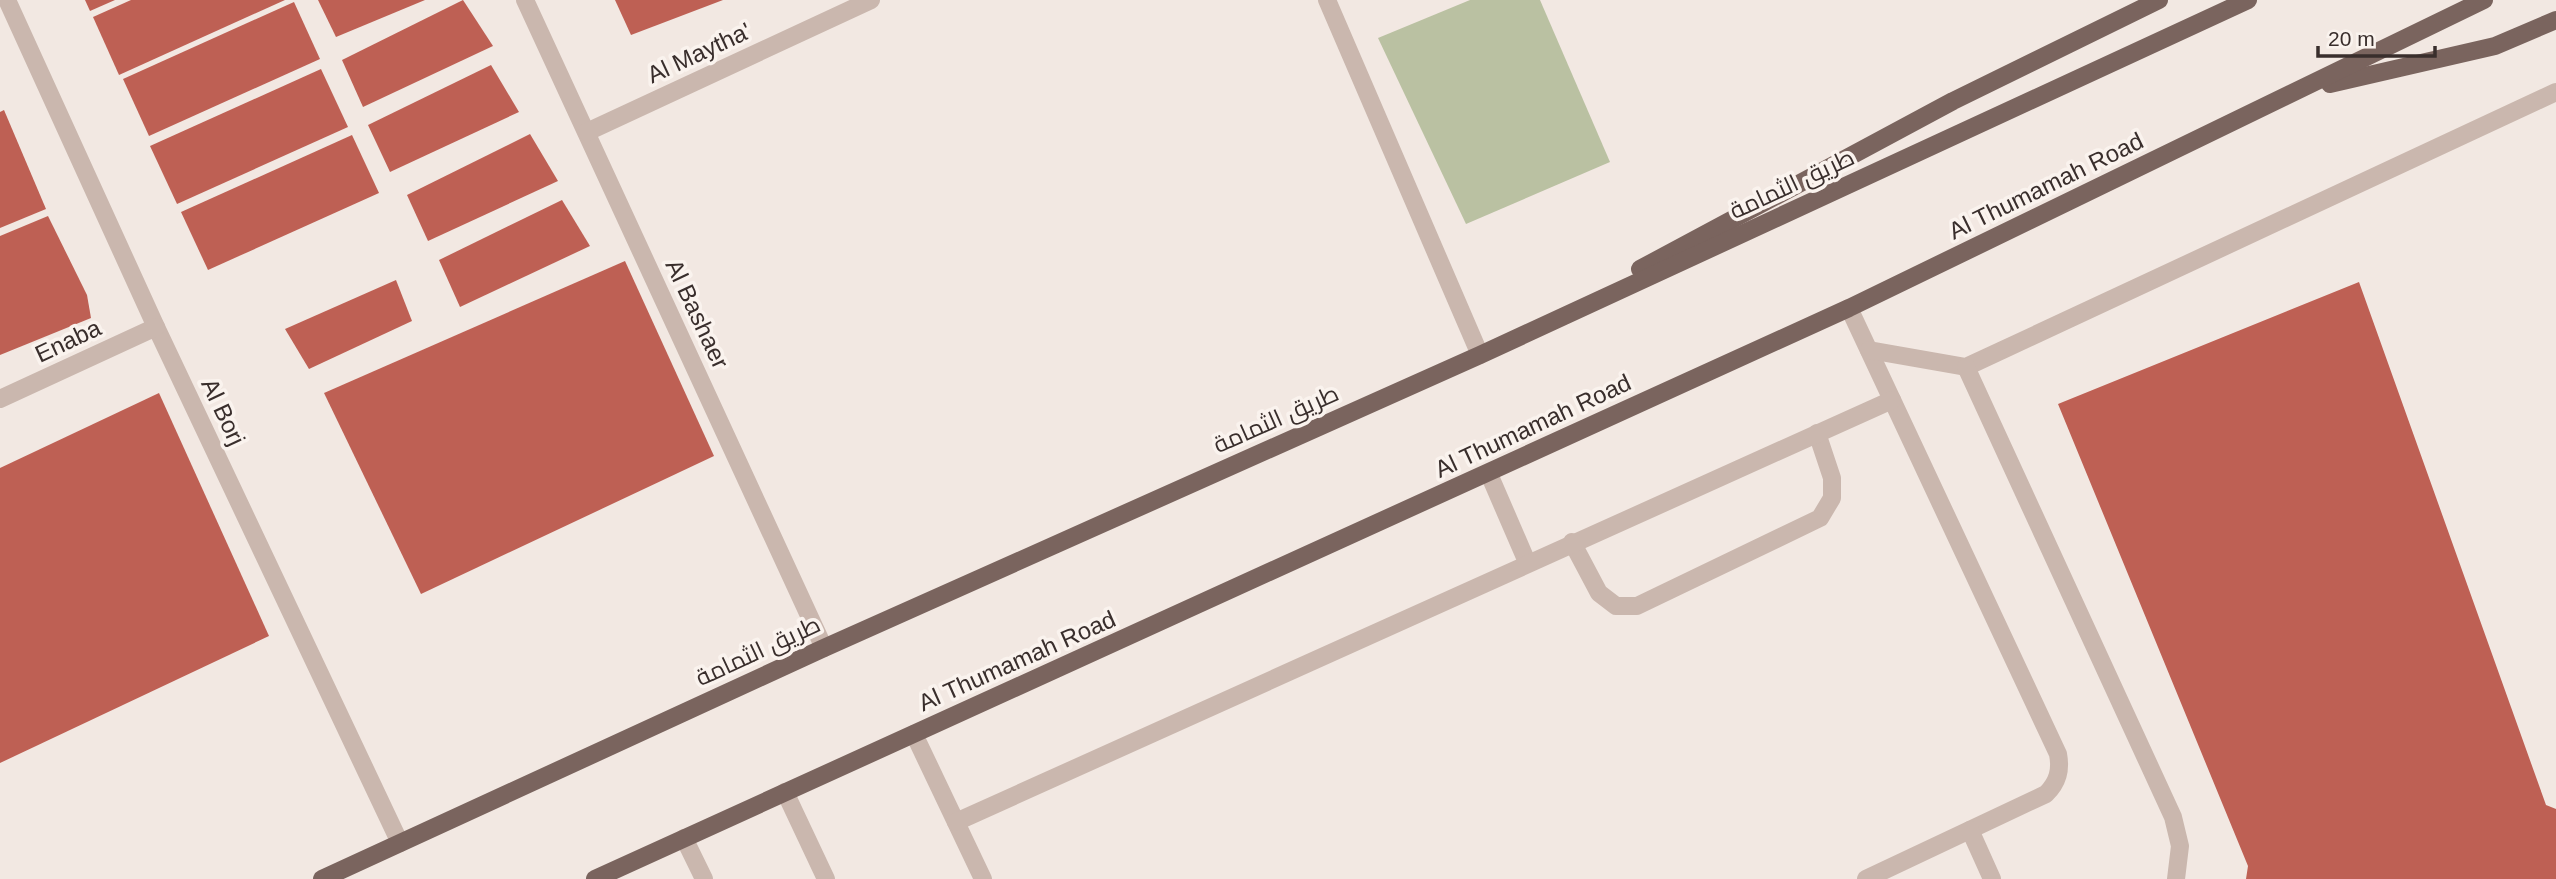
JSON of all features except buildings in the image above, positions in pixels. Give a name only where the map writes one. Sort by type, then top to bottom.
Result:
[{"type":"main road","points":[[1480,355],[1953,101],[2159,0]]},
{"type":"main road","name":"طريق الثمامة","points":[[322,879],[824,648],[1480,355],[2248,0]]},
{"type":"main road","name":"Al Thumamah Road","points":[[595,879],[1849,308],[2484,0]]},
{"type":"main road","points":[[2299,91],[2495,46],[2556,20]]},
{"type":"street","name":"Al Borj","points":[[7,0],[156,327],[400,843]]},
{"type":"street","name":"Al Bashaer","points":[[525,0],[824,648]]},
{"type":"street","name":"Al Maytha'","points":[[587,132],[870,0]]},
{"type":"street","points":[[1326,0],[1480,355]]},
{"type":"street","points":[[1869,350],[1966,367],[2556,92]]},
{"type":"street","points":[[1849,308],[2058,754],[2060,765],[2058,778],[2046,794],[1867,879]]},
{"type":"street","name":"Enaba","points":[[0,399],[156,327]]},
{"type":"street","points":[[1966,367],[2173,817],[2180,846],[2176,879]]},
{"type":"street","points":[[956,822],[1527,562],[1892,400]]},
{"type":"street","points":[[1572,542],[1599,593],[1616,606],[1637,606],[1819,518],[1832,498],[1832,478],[1817,433]]},
{"type":"street","points":[[1489,474],[1527,562]]},
{"type":"street","points":[[914,734],[983,879]]},
{"type":"street","points":[[785,792],[826,879]]},
{"type":"street","points":[[1970,830],[1992,879]]},
{"type":"street","points":[[684,838],[704,879]]},
{"type":"green space","points":[[1470,0],[1540,0],[1610,162],[1466,224],[1378,38]]}]
